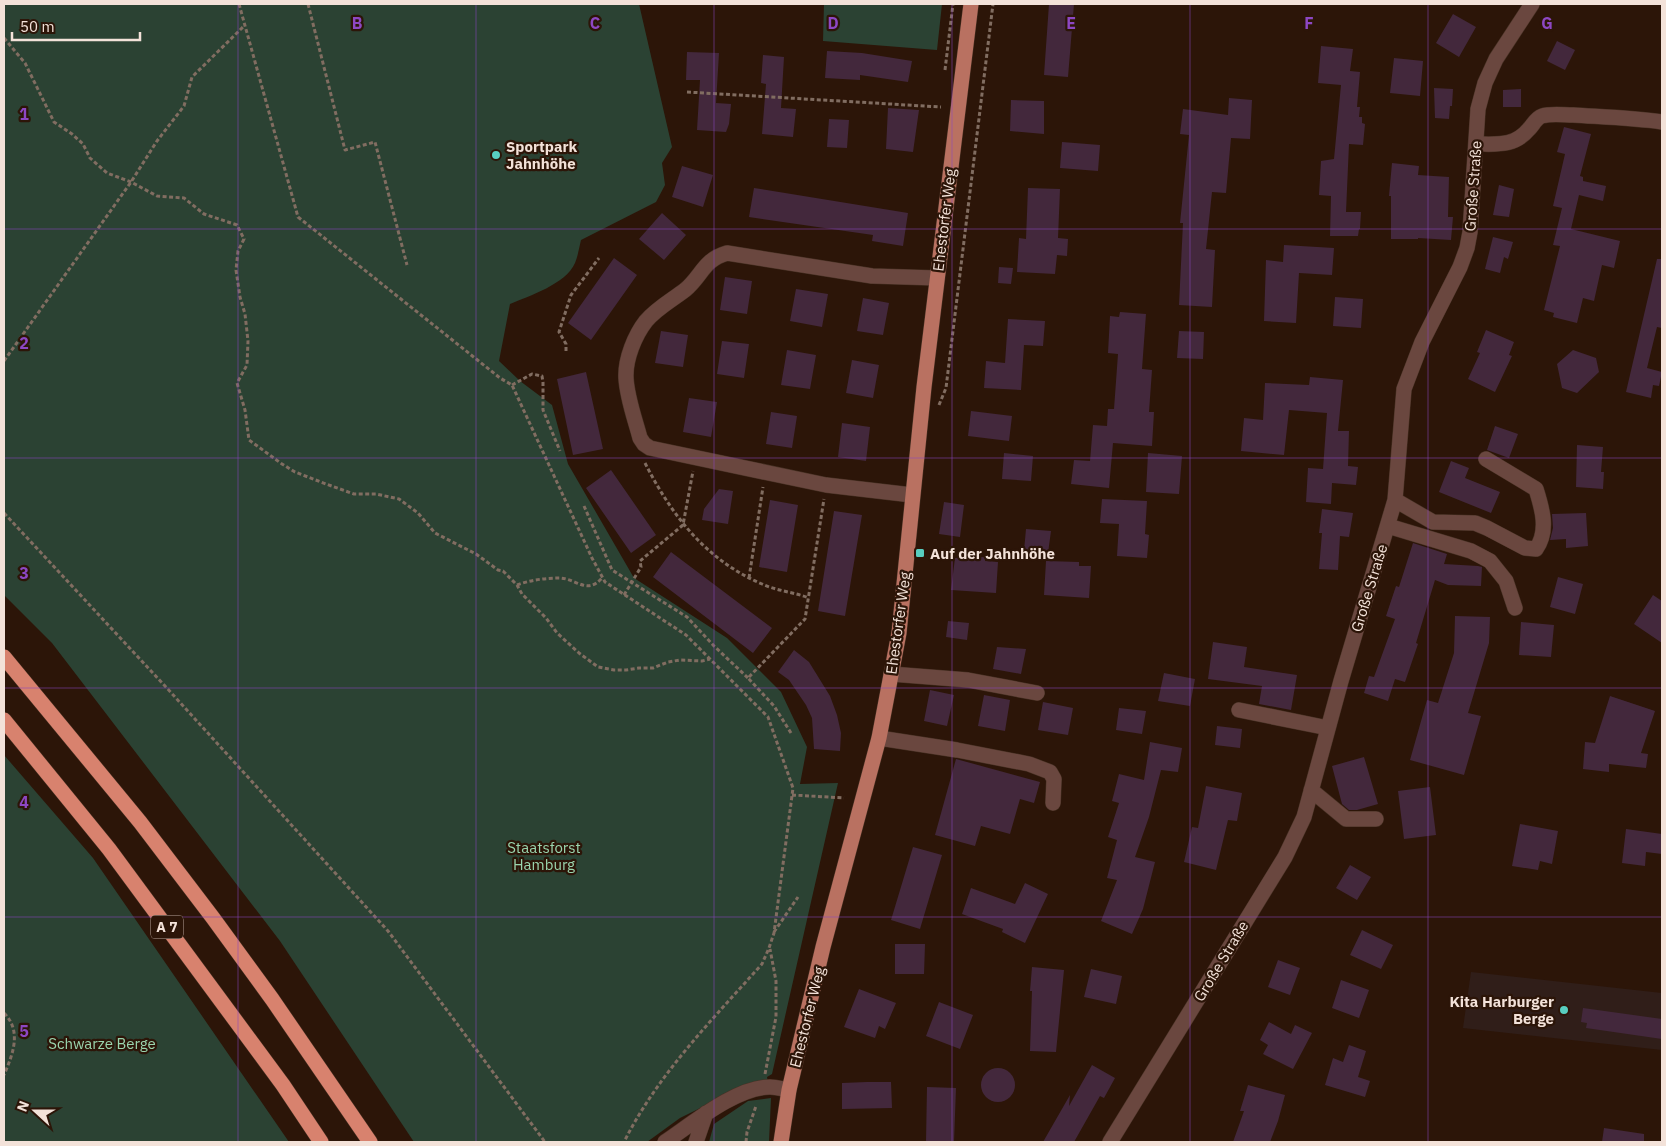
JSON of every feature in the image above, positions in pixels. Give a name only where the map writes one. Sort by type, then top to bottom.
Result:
[{"type":"highway","name":"A 7","points":[[4,657],[140,822],[213,918],[278,1007],[370,1142]]},
{"type":"highway","name":"A 7","points":[[4,720],[109,849],[283,1085],[321,1142]]},
{"type":"main road","name":"Ehestorfer Weg","points":[[781,1142],[789,1090],[823,947],[879,738],[891,674],[903,602],[912,495],[971,4]]},
{"type":"street","name":"Große Straße","points":[[1110,1142],[1285,857],[1304,817],[1328,728],[1396,500],[1404,389],[1422,342],[1457,274],[1467,248],[1478,109],[1489,72],[1532,4]]},
{"type":"street","points":[[1476,144],[1514,142],[1521,138],[1535,121],[1542,116],[1626,118],[1662,122]]},
{"type":"street","points":[[912,495],[826,485],[662,451],[644,444],[640,438],[626,378],[632,345],[646,322],[664,304],[686,289],[705,266],[716,257],[727,253],[872,276],[937,278]]},
{"type":"street","points":[[1396,500],[1433,522],[1475,523],[1525,548],[1536,549],[1541,542],[1543,515],[1536,489],[1486,459]]},
{"type":"street","points":[[1388,526],[1471,552],[1490,561],[1506,581],[1515,608]]},
{"type":"street","points":[[891,674],[968,680],[1036,694]]},
{"type":"street","points":[[1239,710],[1328,728]]},
{"type":"street","points":[[879,738],[947,748],[1029,764],[1050,772],[1054,779],[1053,803]]},
{"type":"street","points":[[1311,790],[1346,819],[1376,819]]},
{"type":"street","points":[[665,1142],[706,1113],[734,1097],[769,1087],[789,1090]]},
{"type":"street","points":[[696,1142],[706,1113]]},
{"type":"path","points":[[239,4],[298,218],[500,378],[512,385],[602,578],[624,595],[686,635],[768,717],[793,788],[774,933],[770,948],[762,964],[670,1068],[651,1095],[624,1142]]},
{"type":"path","points":[[308,4],[345,150],[375,142],[406,265]]},
{"type":"path","points":[[946,388],[993,4]]},
{"type":"path","points":[[4,361],[131,182],[157,141],[184,106],[192,77],[244,26]]},
{"type":"path","points":[[4,38],[25,63],[54,122],[83,144],[90,158],[107,174],[131,182],[158,196],[184,198],[204,214],[236,226],[244,239],[238,251],[236,270],[245,314],[248,341],[247,365],[237,383],[245,410],[249,440],[295,472],[318,481],[354,494],[376,494],[399,498],[418,513],[436,533],[476,554],[498,570],[503,571],[517,585],[522,594],[546,618],[557,633],[598,667],[614,670],[652,668],[668,662],[711,658]]},
{"type":"path","points":[[687,92],[941,107]]},
{"type":"path","points":[[566,351],[566,344],[559,332],[565,310],[571,295],[599,258]]},
{"type":"path","points":[[512,385],[532,374],[542,376],[543,410],[560,451]]},
{"type":"path","points":[[644,444],[641,451],[644,462],[683,526],[729,566],[749,578],[763,585],[809,598]]},
{"type":"path","points":[[624,595],[641,567],[640,561],[683,526],[695,458]]},
{"type":"path","points":[[749,578],[762,490]]},
{"type":"path","points":[[748,678],[805,619],[824,501]]},
{"type":"path","points":[[584,506],[612,570],[687,617],[774,706],[791,733]]},
{"type":"path","points":[[4,513],[172,693],[388,931],[545,1142]]},
{"type":"path","points":[[517,585],[547,578],[561,578],[591,586],[597,584],[602,578]]},
{"type":"path","points":[[792,795],[844,798]]},
{"type":"path","points":[[774,933],[798,898]]},
{"type":"path","points":[[746,1142],[747,1132],[762,1088],[776,1017],[776,981],[770,948]]},
{"type":"path","points":[[4,1012],[12,1025],[14,1048],[4,1075]]},
{"type":"shaded area","name":"Kita Harburger Berge","points":[[1471,972],[1662,993],[1662,1050],[1463,1028]]},
{"type":"green space","name":"Staatsforst Hamburg","points":[[4,4],[639,4],[672,147],[662,163],[665,185],[656,202],[581,240],[575,263],[564,277],[537,293],[510,304],[499,361],[520,381],[552,405],[568,464],[634,578],[727,638],[781,692],[807,747],[800,784],[838,783],[772,1074],[767,1077],[769,1087],[745,1086],[680,1118],[647,1142],[414,1142],[280,941],[52,643],[4,595]]},
{"type":"green space","points":[[824,4],[942,4],[937,50],[823,41]]},
{"type":"green space","name":"Schwarze Berge","points":[[4,755],[93,858],[289,1142],[4,1142]]},
{"type":"green space","points":[[771,1098],[769,1142],[709,1142],[714,1124],[748,1101]]},
{"type":"building","points":[[1049,4],[1074,4],[1068,77],[1044,75]]},
{"type":"building","points":[[1453,14],[1476,27],[1459,57],[1436,43]]},
{"type":"building","points":[[1557,41],[1575,50],[1565,70],[1547,61]]},
{"type":"building","points":[[1321,46],[1353,49],[1350,71],[1360,72],[1357,107],[1360,107],[1359,117],[1362,117],[1362,123],[1365,124],[1363,145],[1349,144],[1346,212],[1361,212],[1358,236],[1330,236],[1331,196],[1319,195],[1321,161],[1334,159],[1341,85],[1318,83]]},
{"type":"building","points":[[827,51],[862,53],[912,61],[908,82],[860,75],[860,80],[825,78]]},
{"type":"building","points":[[687,52],[719,53],[716,103],[731,104],[729,124],[726,132],[697,130],[700,80],[686,80]]},
{"type":"building","points":[[763,55],[784,57],[781,108],[796,109],[793,137],[762,134],[766,84],[761,83]]},
{"type":"building","points":[[1394,58],[1423,61],[1420,96],[1390,93]]},
{"type":"building","points":[[1434,88],[1453,89],[1449,119],[1435,118]]},
{"type":"building","points":[[1521,89],[1521,107],[1503,107],[1503,90]]},
{"type":"building","points":[[1229,98],[1252,100],[1250,139],[1231,138],[1226,193],[1212,192],[1206,249],[1215,250],[1212,307],[1179,305],[1183,223],[1180,223],[1189,135],[1180,134],[1183,109],[1228,115]]},
{"type":"building","points":[[1011,100],[1044,101],[1044,134],[1010,131]]},
{"type":"building","points":[[888,108],[919,110],[913,152],[886,149]]},
{"type":"building","points":[[829,119],[849,120],[847,148],[827,147]]},
{"type":"building","points":[[1564,127],[1591,134],[1580,176],[1583,177],[1583,181],[1606,186],[1603,201],[1579,195],[1571,229],[1620,241],[1614,268],[1602,265],[1594,301],[1583,298],[1577,323],[1553,317],[1554,313],[1544,310],[1560,246],[1553,245],[1562,208],[1553,206],[1565,154],[1557,152]]},
{"type":"building","points":[[1062,142],[1100,145],[1098,171],[1060,168]]},
{"type":"building","points":[[1392,163],[1419,166],[1418,175],[1449,177],[1448,217],[1453,217],[1451,240],[1391,239],[1391,196],[1389,196]]},
{"type":"building","points":[[682,166],[713,175],[703,207],[672,197]]},
{"type":"building","points":[[1499,185],[1514,189],[1509,217],[1493,215]]},
{"type":"building","points":[[754,188],[908,213],[903,246],[872,241],[873,235],[749,217]]},
{"type":"building","points":[[1028,188],[1060,189],[1058,238],[1068,239],[1067,256],[1057,255],[1055,274],[1017,272],[1019,238],[1026,239]]},
{"type":"building","points":[[662,213],[686,235],[664,260],[639,239]]},
{"type":"building","points":[[1493,237],[1513,242],[1508,259],[1504,257],[1500,273],[1485,269]]},
{"type":"building","points":[[1284,245],[1334,248],[1332,275],[1299,273],[1296,323],[1264,321],[1266,260],[1283,262]]},
{"type":"building","points":[[614,258],[637,275],[591,340],[568,323]]},
{"type":"building","points":[[1657,259],[1662,259],[1662,328],[1657,327],[1647,368],[1662,372],[1659,386],[1653,385],[1651,398],[1626,392]]},
{"type":"building","points":[[999,267],[1013,268],[1011,284],[998,283]]},
{"type":"building","points":[[725,277],[752,281],[747,314],[720,310]]},
{"type":"building","points":[[796,289],[828,294],[822,327],[790,321]]},
{"type":"building","points":[[1335,297],[1363,299],[1361,328],[1333,326]]},
{"type":"building","points":[[863,298],[889,303],[883,335],[857,331]]},
{"type":"building","points":[[1120,312],[1146,314],[1142,369],[1152,370],[1149,412],[1154,412],[1152,446],[1113,443],[1109,488],[1071,484],[1074,460],[1090,461],[1093,425],[1107,426],[1108,409],[1114,409],[1118,354],[1108,353],[1110,316],[1119,317]]},
{"type":"building","points":[[1008,319],[1045,321],[1043,346],[1024,345],[1021,390],[984,388],[986,361],[1005,363]]},
{"type":"building","points":[[1486,330],[1514,342],[1509,355],[1512,356],[1495,392],[1468,379],[1480,353],[1477,352]]},
{"type":"building","points":[[661,331],[688,335],[683,367],[655,363]]},
{"type":"building","points":[[1179,331],[1204,332],[1203,359],[1177,358]]},
{"type":"building","points":[[722,341],[749,344],[744,378],[717,374]]},
{"type":"building","points":[[787,350],[816,355],[810,389],[781,385]]},
{"type":"building","points":[[1573,350],[1596,358],[1599,372],[1577,393],[1562,388],[1557,364]]},
{"type":"building","points":[[852,360],[879,365],[873,398],[846,393]]},
{"type":"building","points":[[586,372],[603,449],[573,455],[557,379]]},
{"type":"building","points":[[1310,377],[1343,380],[1338,431],[1349,431],[1348,466],[1358,467],[1356,485],[1332,483],[1331,504],[1306,502],[1308,468],[1323,469],[1327,413],[1289,410],[1284,455],[1241,451],[1244,418],[1263,420],[1265,383],[1309,385]]},
{"type":"building","points":[[689,398],[717,402],[711,437],[683,432]]},
{"type":"building","points":[[971,411],[1012,416],[1009,441],[968,436]]},
{"type":"building","points":[[771,412],[797,416],[792,448],[766,444]]},
{"type":"building","points":[[842,423],[870,427],[866,461],[838,457]]},
{"type":"building","points":[[1495,426],[1518,434],[1509,458],[1487,450]]},
{"type":"building","points":[[1577,445],[1603,447],[1601,472],[1604,472],[1603,489],[1576,487]]},
{"type":"building","points":[[1004,453],[1033,456],[1031,481],[1002,479]]},
{"type":"building","points":[[1148,453],[1182,456],[1179,494],[1146,492]]},
{"type":"building","points":[[1451,461],[1469,468],[1465,478],[1500,492],[1491,513],[1439,492]]},
{"type":"building","points":[[611,470],[656,535],[631,553],[586,488]]},
{"type":"building","points":[[719,489],[733,491],[728,524],[702,520],[704,509]]},
{"type":"building","points":[[1102,499],[1147,501],[1145,534],[1149,535],[1147,558],[1117,556],[1119,524],[1100,523]]},
{"type":"building","points":[[770,500],[798,505],[787,572],[759,567]]},
{"type":"building","points":[[944,502],[964,505],[960,537],[939,534]]},
{"type":"building","points":[[1322,509],[1353,513],[1349,537],[1340,536],[1338,570],[1319,569],[1322,533],[1319,533]]},
{"type":"building","points":[[834,511],[862,515],[845,616],[818,611]]},
{"type":"building","points":[[1586,513],[1588,546],[1566,548],[1566,539],[1550,540],[1553,528],[1552,514]]},
{"type":"building","points":[[1026,529],[1051,531],[1048,553],[1024,551]]},
{"type":"building","points":[[1413,543],[1447,554],[1444,564],[1482,567],[1481,586],[1448,585],[1435,580],[1416,643],[1418,644],[1405,682],[1395,679],[1388,701],[1364,693],[1369,676],[1374,677],[1395,619],[1386,616],[1396,586],[1399,587]]},
{"type":"building","points":[[671,552],[772,628],[753,653],[653,577]]},
{"type":"building","points":[[985,557],[985,561],[998,562],[996,593],[951,590],[955,558]]},
{"type":"building","points":[[1046,561],[1079,562],[1079,566],[1091,566],[1089,598],[1044,595]]},
{"type":"building","points":[[1558,577],[1583,584],[1575,614],[1550,607]]},
{"type":"building","points":[[1653,595],[1662,601],[1662,643],[1634,624]]},
{"type":"building","points":[[1455,616],[1490,617],[1489,643],[1468,713],[1481,716],[1464,775],[1410,760],[1427,700],[1438,703],[1454,653]]},
{"type":"building","points":[[948,621],[969,623],[967,640],[946,637]]},
{"type":"building","points":[[1521,622],[1554,625],[1551,657],[1519,655]]},
{"type":"building","points":[[1213,642],[1247,647],[1244,667],[1297,675],[1291,710],[1259,704],[1262,686],[1208,679]]},
{"type":"building","points":[[997,647],[1026,649],[1021,674],[993,669]]},
{"type":"building","points":[[794,650],[809,662],[830,696],[841,733],[840,751],[814,749],[812,718],[806,705],[789,680],[778,672]]},
{"type":"building","points":[[1164,673],[1195,679],[1190,706],[1158,701]]},
{"type":"building","points":[[930,690],[954,695],[947,726],[924,721]]},
{"type":"building","points":[[984,695],[1010,700],[1005,731],[978,726]]},
{"type":"building","points":[[1610,696],[1655,711],[1641,753],[1648,754],[1646,768],[1609,764],[1609,772],[1583,769],[1585,742],[1595,743]]},
{"type":"building","points":[[1043,702],[1073,708],[1068,735],[1038,730]]},
{"type":"building","points":[[1119,708],[1146,711],[1142,734],[1116,730]]},
{"type":"building","points":[[1217,726],[1242,729],[1240,748],[1215,745]]},
{"type":"building","points":[[1150,742],[1182,748],[1178,772],[1161,770],[1149,817],[1135,857],[1155,862],[1143,909],[1132,934],[1101,921],[1117,880],[1107,878],[1117,840],[1108,837],[1119,803],[1112,801],[1119,774],[1144,780]]},
{"type":"building","points":[[1364,757],[1378,804],[1357,810],[1349,810],[1342,804],[1332,766]]},
{"type":"building","points":[[956,759],[1040,782],[1034,803],[1020,799],[1010,834],[981,826],[975,846],[935,835]]},
{"type":"building","points":[[1206,786],[1242,793],[1237,821],[1228,820],[1216,870],[1184,862],[1192,827],[1198,828]]},
{"type":"building","points":[[1430,787],[1436,835],[1404,839],[1398,791]]},
{"type":"building","points":[[1520,824],[1558,831],[1552,864],[1540,861],[1538,870],[1512,866]]},
{"type":"building","points":[[1626,829],[1662,834],[1662,854],[1646,852],[1645,866],[1622,863]]},
{"type":"building","points":[[913,847],[942,855],[920,929],[891,920]]},
{"type":"building","points":[[1350,865],[1371,877],[1357,900],[1336,888]]},
{"type":"building","points":[[1025,883],[1048,894],[1025,943],[1002,932],[1003,929],[962,914],[971,888],[1015,904]]},
{"type":"building","points":[[1362,930],[1393,945],[1381,969],[1350,955]]},
{"type":"building","points":[[895,944],[925,944],[924,974],[895,974]]},
{"type":"building","points":[[1278,960],[1300,968],[1290,995],[1268,987]]},
{"type":"building","points":[[1032,967],[1064,970],[1056,1052],[1030,1051]]},
{"type":"building","points":[[1091,969],[1122,976],[1116,1004],[1084,997]]},
{"type":"building","points":[[1341,980],[1369,990],[1359,1018],[1332,1008]]},
{"type":"building","points":[[859,989],[896,1003],[885,1029],[879,1026],[875,1038],[844,1027]]},
{"type":"building","points":[[939,1002],[973,1015],[960,1049],[926,1036]]},
{"type":"building","points":[[1583,1008],[1662,1019],[1662,1039],[1586,1028],[1587,1023],[1581,1022]]},
{"type":"building","points":[[1269,1022],[1291,1034],[1295,1025],[1312,1033],[1293,1069],[1263,1054],[1268,1045],[1260,1040]]},
{"type":"building","points":[[1349,1045],[1366,1051],[1358,1077],[1370,1081],[1365,1097],[1325,1085],[1333,1058],[1343,1062]]},
{"type":"building","points":[[1092,1065],[1115,1078],[1104,1098],[1100,1096],[1074,1142],[1043,1142],[1070,1095],[1069,1106]]},
{"type":"building","points":[[998,1068],[1005,1069],[1010,1073],[1014,1078],[1014,1092],[1010,1097],[1005,1101],[998,1102],[991,1101],[986,1097],[982,1092],[981,1085],[982,1078],[986,1073],[991,1069]]},
{"type":"building","points":[[891,1082],[892,1108],[842,1109],[842,1083]]},
{"type":"building","points":[[1248,1085],[1285,1095],[1270,1142],[1233,1142],[1244,1111],[1240,1111]]},
{"type":"building","points":[[927,1087],[956,1088],[954,1142],[926,1142]]},
{"type":"building","points":[[1604,1128],[1644,1134],[1644,1142],[1602,1142]]},
{"type":"place","name":"Sportpark Jahnhöhe","points":[[496,155]]},
{"type":"place","name":"Auf der Jahnhöhe","points":[[920,553]]},
{"type":"place","name":"Kita Harburger Berge","points":[[1564,1010]]}]
